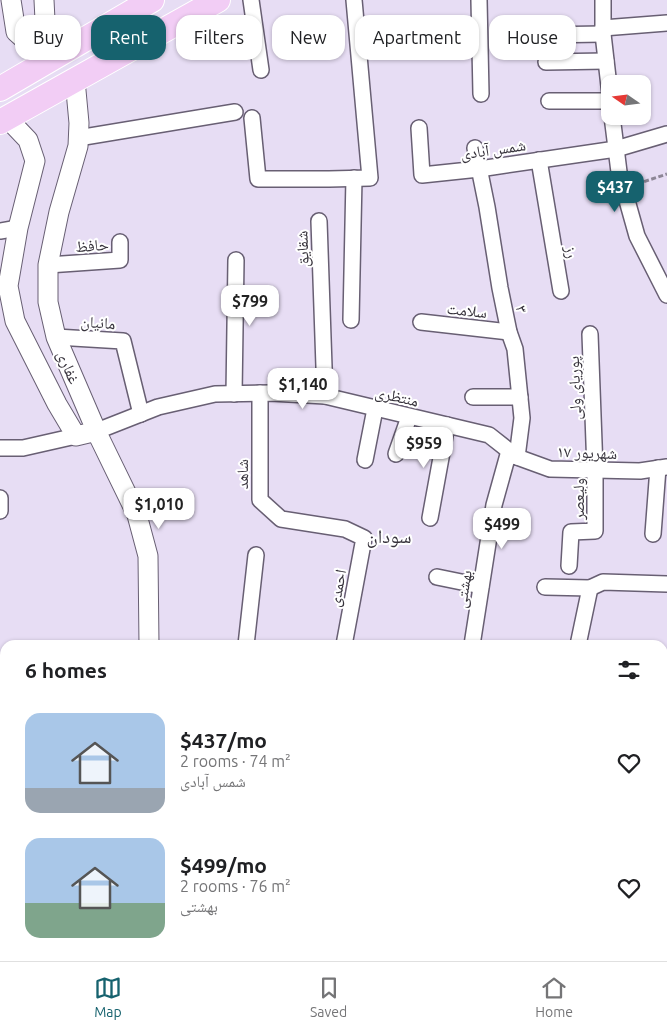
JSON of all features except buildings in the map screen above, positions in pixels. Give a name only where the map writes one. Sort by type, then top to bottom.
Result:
[{"type":"main road","points":[[81,41],[152,0]]},
{"type":"main road","points":[[4,120],[218,0]]},
{"type":"main road","points":[[0,89],[47,60]]},
{"type":"street","points":[[11,0],[15,26]]},
{"type":"street","points":[[44,0],[45,15]]},
{"type":"street","points":[[251,0],[261,70]]},
{"type":"street","points":[[252,118],[258,179],[370,178],[354,0]]},
{"type":"street","points":[[479,0],[481,94]]},
{"type":"street","points":[[603,0],[603,31],[608,75]]},
{"type":"street","points":[[576,33],[667,23]]},
{"type":"street","points":[[546,62],[606,61]]},
{"type":"street","name":"غفاری","points":[[75,80],[80,123],[78,146],[59,212],[48,265],[48,302],[56,337],[97,432],[137,515],[148,556],[149,640]]},
{"type":"street","points":[[549,101],[601,101]]},
{"type":"street","points":[[78,138],[235,112]]},
{"type":"street","name":"غفاری","points":[[4,120],[28,140],[35,160],[9,230],[8,286],[14,321],[57,404],[76,436]]},
{"type":"street","points":[[613,125],[619,172],[637,236],[667,295]]},
{"type":"street","name":"شمس آبادی","points":[[419,128],[422,175],[479,169],[616,149],[667,134]]},
{"type":"street","name":"۳","points":[[475,148],[509,332],[515,349],[522,418],[513,454]]},
{"type":"street","name":"رز","points":[[539,160],[561,292]]},
{"type":"street","points":[[351,320],[354,178]]},
{"type":"street","name":"شقایق","points":[[318,221],[326,396]]},
{"type":"street","name":"حافظ","points":[[48,265],[120,260],[120,242]]},
{"type":"street","points":[[234,394],[236,260]]},
{"type":"street","name":"سلامت","points":[[421,322],[509,332]]},
{"type":"street","name":"پوریای ولی","points":[[590,334],[595,470]]},
{"type":"street","name":"مانیان","points":[[56,337],[123,341],[141,414]]},
{"type":"street","name":"منتظری","points":[[97,432],[158,407],[215,394],[260,393],[326,396],[489,435],[513,454]]},
{"type":"street","name":"شاهد","points":[[260,393],[260,500],[282,520],[345,529],[364,538]]},
{"type":"street","points":[[473,398],[520,397]]},
{"type":"street","points":[[365,460],[375,409]]},
{"type":"street","points":[[396,454],[409,417]]},
{"type":"street","points":[[430,518],[447,425]]},
{"type":"street","points":[[0,448],[24,448],[97,432]]},
{"type":"street","name":"۱۷ شهریور","points":[[513,454],[550,469],[640,471],[662,468]]},
{"type":"street","name":"بهشتی","points":[[473,640],[494,505],[513,454]]},
{"type":"street","points":[[653,534],[662,468]]},
{"type":"street","name":"ولیعصر","points":[[570,566],[571,532],[595,531],[595,470]]},
{"type":"street","points":[[0,498],[0,511]]},
{"type":"street","name":"احمدی","points":[[345,640],[364,538]]},
{"type":"street","points":[[247,640],[256,555]]},
{"type":"street","points":[[437,577],[481,586]]},
{"type":"street","points":[[545,587],[590,588],[603,582],[667,584]]},
{"type":"street","points":[[579,640],[590,588]]},
{"type":"path","points":[[623,188],[667,174]]},
{"type":"district","name":"سودان","points":[[389,536]]}]
